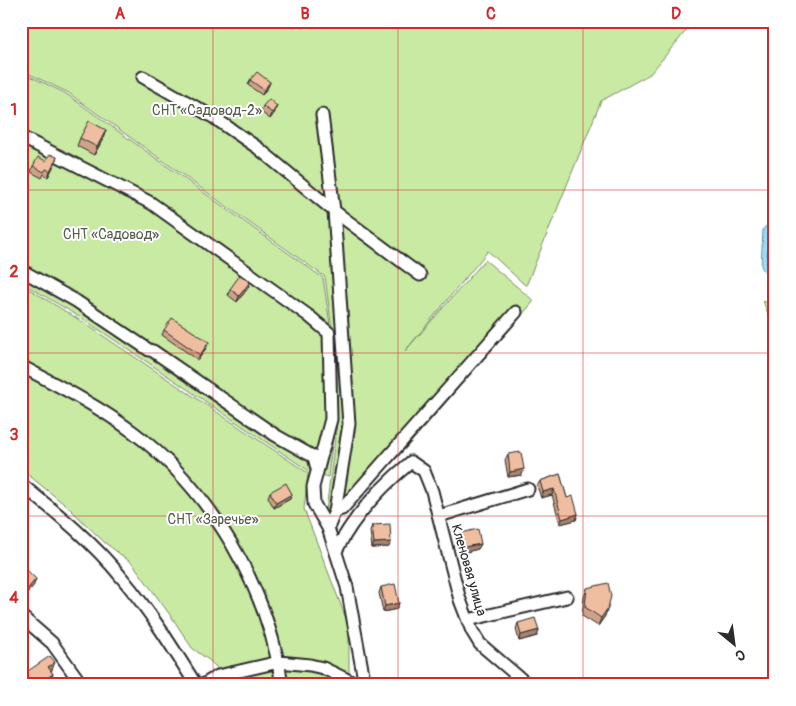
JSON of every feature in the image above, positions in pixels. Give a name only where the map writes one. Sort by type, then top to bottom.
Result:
[{"type":"street","points":[[143,76],[213,117],[258,148],[334,211],[420,275]]},
{"type":"street","points":[[322,115],[334,211],[349,424],[335,511],[328,528]]},
{"type":"street","points":[[21,137],[151,203],[329,333],[330,419],[313,487],[314,504],[328,528],[349,596],[365,685]]},
{"type":"street","points":[[21,270],[76,301],[153,351],[275,435],[314,457],[318,470]]},
{"type":"street","points":[[335,511],[342,508],[516,312]]},
{"type":"street","points":[[21,366],[115,419],[153,448],[190,486],[219,524],[251,583],[279,662],[282,685]]},
{"type":"street","name":"Кленовая улица","points":[[336,551],[344,534],[377,494],[402,470],[411,462],[424,471],[460,600],[468,620],[480,644],[528,685]]},
{"type":"street","points":[[21,484],[67,521],[122,577],[162,631],[196,685]]},
{"type":"street","points":[[438,516],[528,488]]},
{"type":"street","points":[[468,620],[566,597]]},
{"type":"street","points":[[21,616],[52,643],[82,685]]},
{"type":"street","points":[[203,685],[218,676],[279,662],[323,668],[339,674],[358,685]]},
{"type":"green space","name":"СНТ «Садовод-2»","points":[[21,21],[692,21],[691,25],[650,74],[601,101],[526,286],[488,251],[405,351],[485,260],[534,301],[407,447],[340,517],[326,511],[337,422],[333,337],[325,277],[67,92],[21,70]]},
{"type":"green space","name":"СНТ «Садовод»","points":[[21,72],[65,93],[323,278],[332,338],[335,422],[328,477],[309,471],[83,319],[21,282]]},
{"type":"green space","name":"СНТ «Заречье»","points":[[21,284],[81,321],[308,473],[304,509],[349,626],[349,677],[347,685],[225,685],[216,667],[192,648],[133,564],[104,542],[69,508],[21,469]]},
{"type":"green space","points":[[763,301],[775,305],[775,332]]},
{"type":"water","points":[[775,217],[775,284],[771,283],[761,266],[763,229]]},
{"type":"building","points":[[257,72],[270,82],[264,90],[250,80]]},
{"type":"building","points":[[269,99],[277,106],[272,113],[263,106]]},
{"type":"building","points":[[89,121],[106,130],[97,147],[80,138]]},
{"type":"building","points":[[50,154],[57,157],[50,171],[46,169],[44,172],[33,166],[38,157],[46,161]]},
{"type":"building","points":[[240,275],[250,282],[239,296],[230,289]]},
{"type":"building","points":[[172,318],[209,342],[200,355],[164,330]]},
{"type":"building","points":[[521,452],[524,469],[510,472],[508,454]]},
{"type":"building","points":[[560,474],[567,498],[573,496],[578,514],[562,519],[554,489],[543,492],[540,481]]},
{"type":"building","points":[[286,483],[292,494],[276,503],[270,492]]},
{"type":"building","points":[[390,524],[391,542],[374,543],[372,525]]},
{"type":"building","points":[[478,529],[481,544],[464,547],[461,533]]},
{"type":"building","points":[[25,568],[36,579],[25,592],[21,590],[21,572]]},
{"type":"building","points":[[608,583],[611,596],[608,608],[601,618],[585,607],[587,588]]},
{"type":"building","points":[[395,584],[399,603],[385,606],[381,587]]},
{"type":"building","points":[[535,618],[539,630],[521,635],[518,623]]},
{"type":"building","points":[[50,656],[55,662],[48,667],[53,674],[37,685],[34,685],[25,673]]}]
